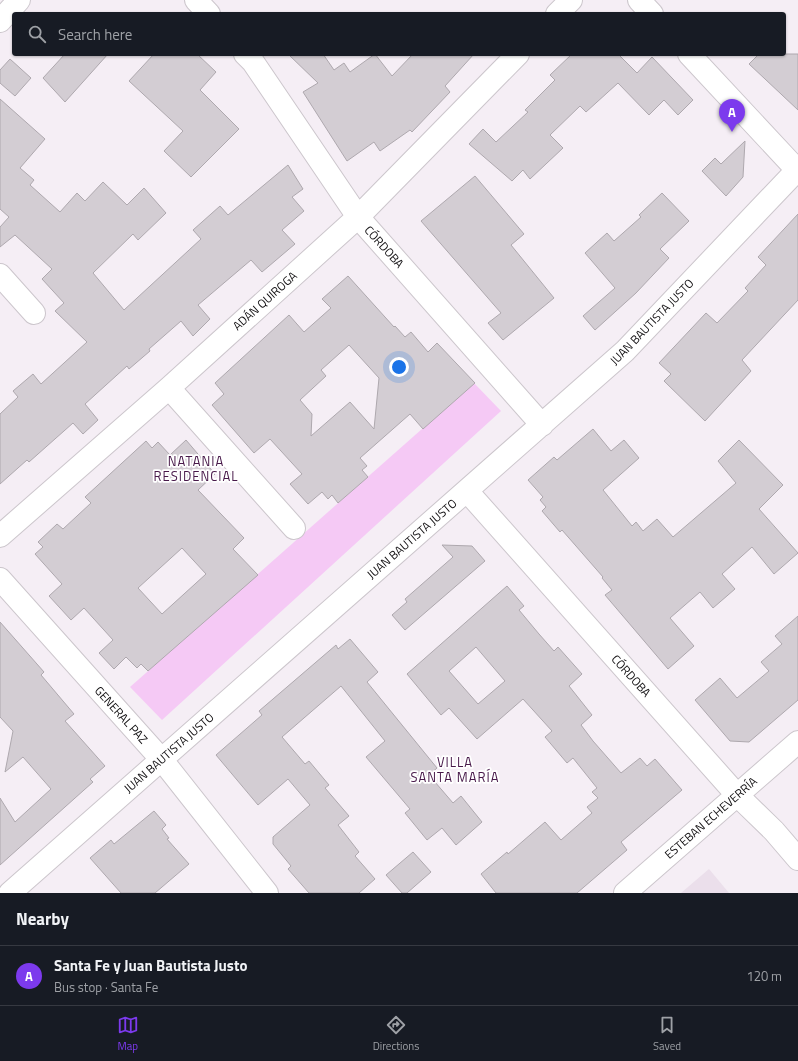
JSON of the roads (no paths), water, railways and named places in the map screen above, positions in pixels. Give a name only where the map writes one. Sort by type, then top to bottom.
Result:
[{"type":"street","points":[[0,21],[18,0]]},
{"type":"street","points":[[196,0],[207,12]]},
{"type":"street","points":[[559,12],[571,0]]},
{"type":"street","points":[[639,0],[650,12]]},
{"type":"street","name":"CÓRDOBA","points":[[246,56],[358,218],[542,425]]},
{"type":"street","name":"ADÁN QUIROGA","points":[[0,536],[169,388],[358,218],[516,56]]},
{"type":"street","points":[[691,56],[798,170]]},
{"type":"street","name":"JUAN BAUTISTA JUSTO","points":[[10,893],[625,351],[798,170]]},
{"type":"street","points":[[0,275],[34,313]]},
{"type":"street","points":[[169,388],[294,528]]},
{"type":"street","name":"CÓRDOBA","points":[[467,490],[737,795],[774,831],[798,859]]},
{"type":"street","name":"GENERAL PAZ","points":[[0,579],[162,760],[267,893]]},
{"type":"street","name":"ESTEBAN ECHEVERRÍA","points":[[625,893],[798,742]]},
{"type":"place","name":"Santa Fe y Juan Bautista Justo","points":[[732,132]]},
{"type":"district","name":"NATANIA RESIDENCIAL","points":[[196,468]]},
{"type":"district","name":"VILLA SANTA MARÍA","points":[[455,770]]}]
